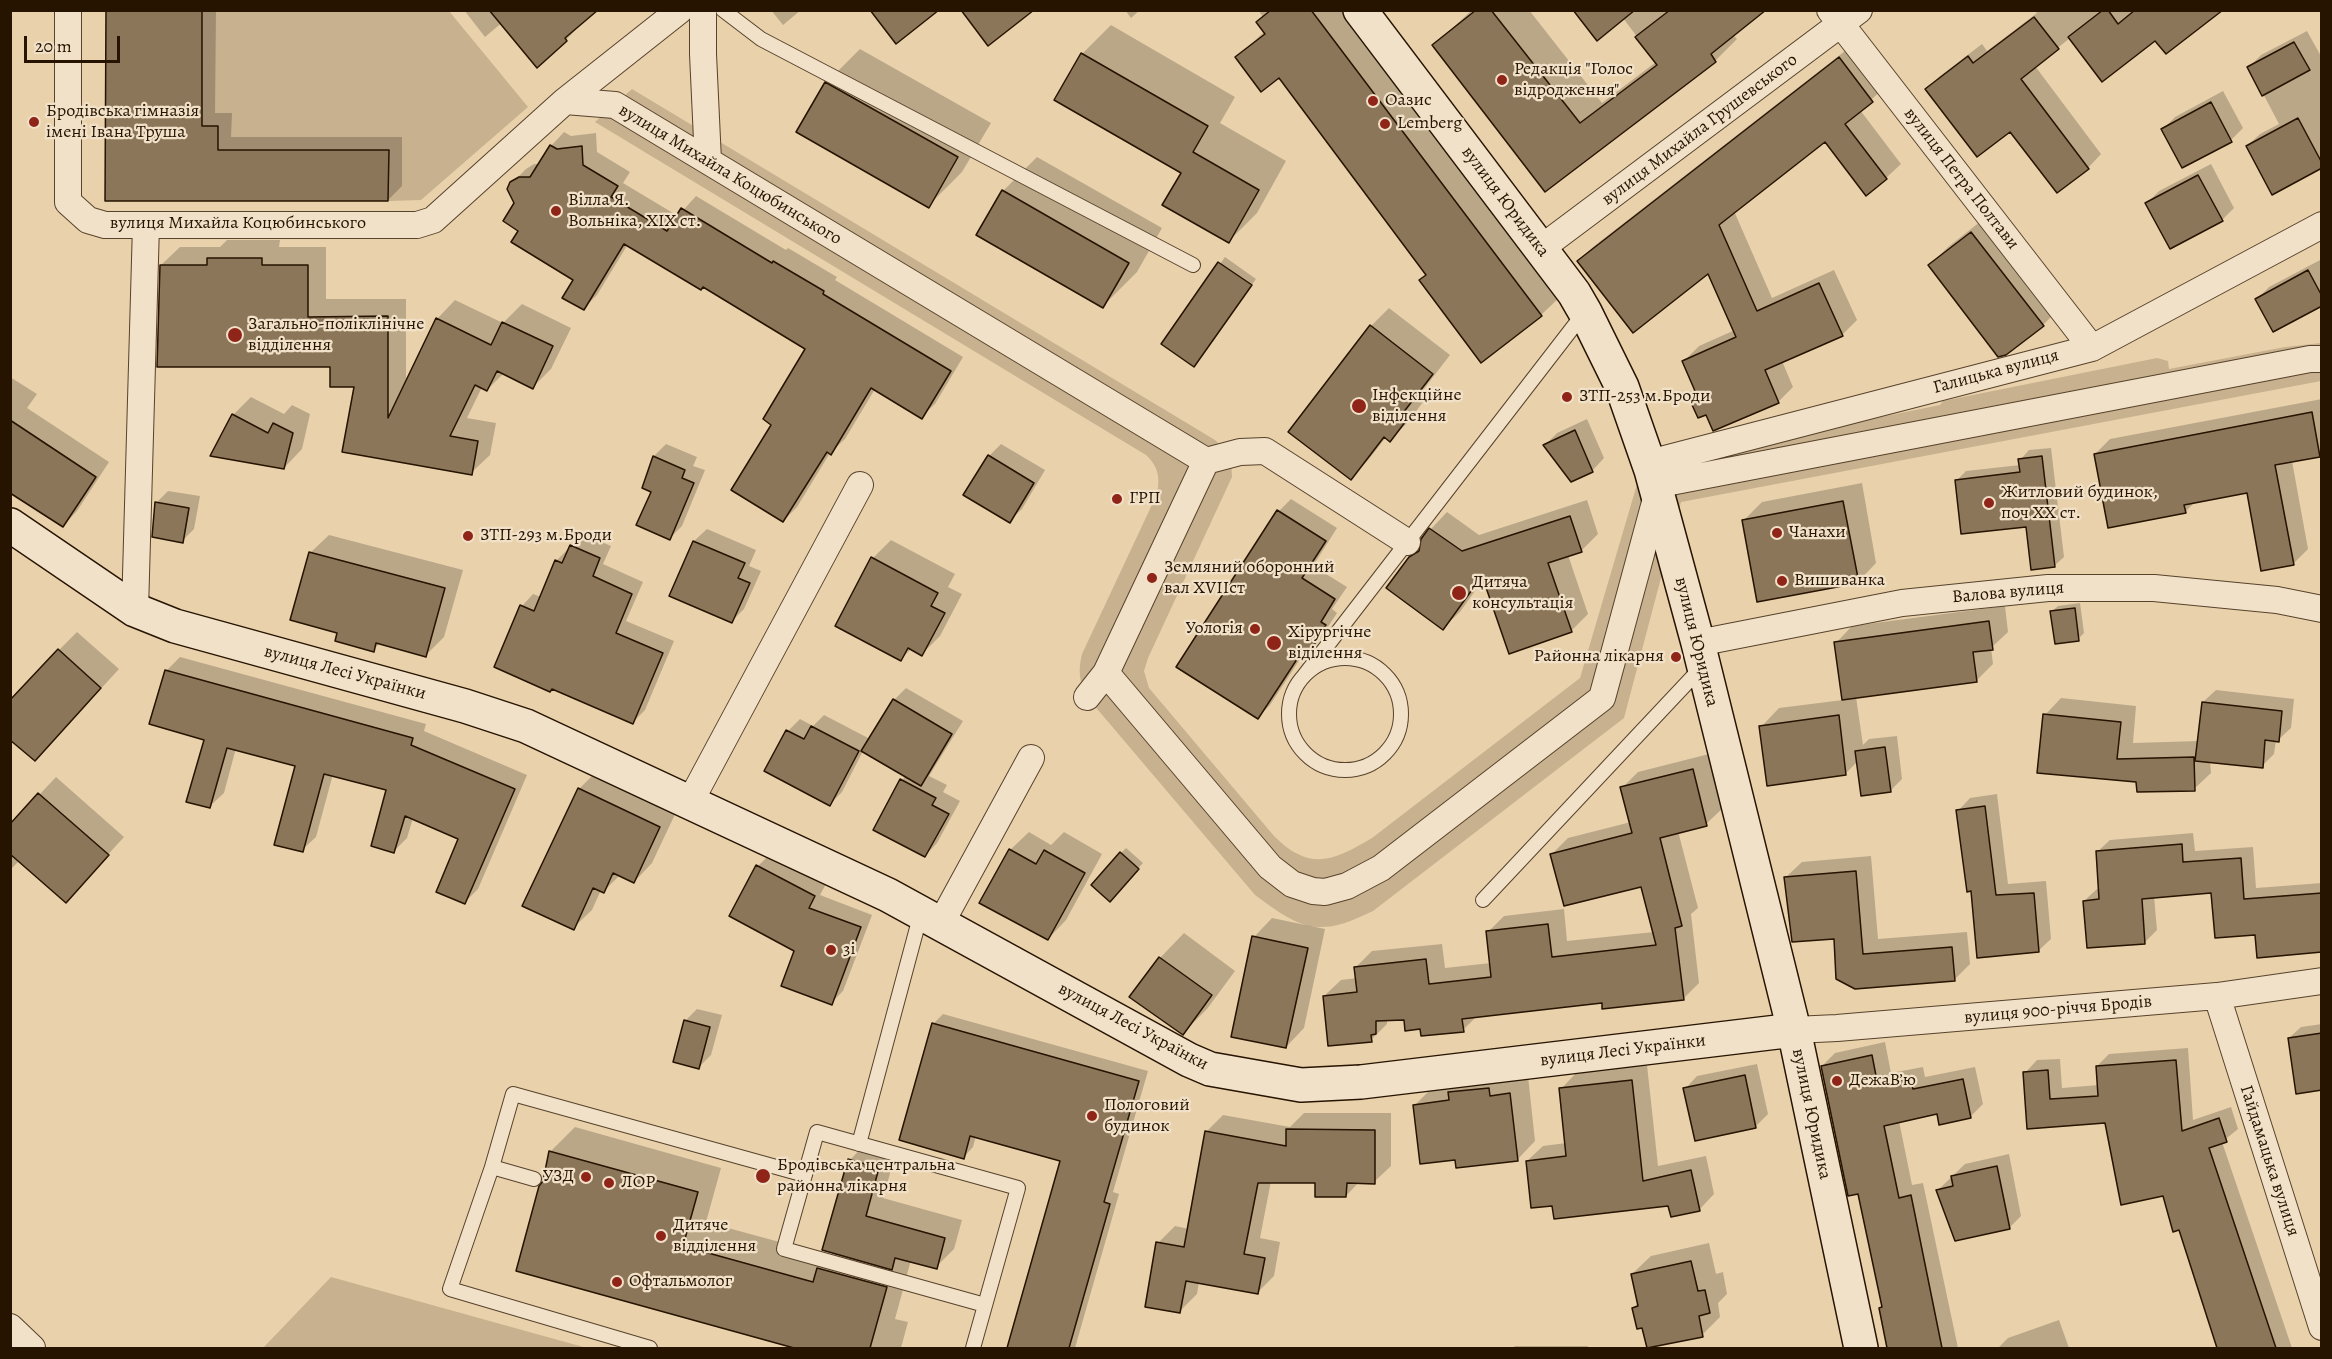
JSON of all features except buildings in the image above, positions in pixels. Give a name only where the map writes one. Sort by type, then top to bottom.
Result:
[{"type":"street","name":"вулиця Михайла Коцюбинського","points":[[68,10],[68,202],[82,216],[96,223],[105,225],[417,225],[432,220],[565,101],[615,105],[1206,461]]},
{"type":"street","points":[[565,101],[680,10]]},
{"type":"street","points":[[703,10],[708,161]]},
{"type":"street","name":"вулиця Юридика","points":[[1360,10],[1585,312],[1622,387],[1653,481],[1700,654],[1794,1030],[1861,1348]]},
{"type":"street","name":"вулиця Михайла Грушевського","points":[[1540,249],[1843,15]]},
{"type":"street","name":"вулиця Петра Полтави","points":[[1843,15],[2092,348]]},
{"type":"street","points":[[135,610],[146,225]]},
{"type":"street","name":"Галицька вулиця","points":[[1653,481],[2092,348],[2322,225]]},
{"type":"street","points":[[1106,673],[1270,867],[1301,888],[1325,892],[1336,890],[1381,868],[1602,698],[1653,481],[2310,359],[2322,359]]},
{"type":"street","points":[[1088,697],[1106,673],[1206,461],[1240,452],[1265,451],[1407,542]]},
{"type":"street","points":[[690,802],[860,485]]},
{"type":"street","name":"вулиця Лесі Українки","points":[[10,525],[135,610],[175,626],[465,706],[526,726],[888,895],[1189,1060],[1210,1069],[1301,1085],[1361,1082],[1794,1030]]},
{"type":"street","name":"Валова вулиця","points":[[1700,654],[1902,603],[2048,588],[2154,588],[2277,600],[2322,609]]},
{"type":"street","points":[[931,918],[1031,758]]},
{"type":"street","name":"вулиця 900-річчя Бродів","points":[[1794,1030],[2217,996],[2322,981]]},
{"type":"street","name":"Гайдамацька вулиця","points":[[2217,996],[2322,1327]]},
{"type":"street","points":[[10,1326],[32,1348]]},
{"type":"lane","points":[[723,10],[761,39],[1193,265]]},
{"type":"lane","points":[[1303,677],[1317,666],[1334,659],[1352,659],[1369,664],[1383,674],[1394,688],[1400,705],[1400,723],[1394,740],[1383,755],[1368,765],[1350,770],[1331,769],[1313,761],[1299,748],[1291,731],[1289,712],[1292,694],[1303,677],[1585,312]]},
{"type":"lane","points":[[1484,900],[1700,654]]},
{"type":"lane","points":[[859,1144],[931,918]]},
{"type":"lane","points":[[650,1348],[450,1289],[492,1167],[513,1094],[805,1175]]},
{"type":"lane","points":[[973,1348],[1018,1188],[817,1132],[784,1249],[985,1305]]},
{"type":"lane","points":[[492,1167],[534,1179]]},
{"type":"shaded area","points":[[202,11],[449,11],[528,107],[421,200],[388,201],[389,151],[238,151],[238,201],[218,201],[218,126],[202,126]]},
{"type":"shaded area","name":"Земляний оборонний вал XVIIст","points":[[632,89],[1215,440],[1223,448],[1230,461],[1232,477],[1144,671],[1149,688],[1274,836],[1299,855],[1311,859],[1333,857],[1372,838],[1580,678],[1640,474],[1729,448],[1940,405],[1943,401],[2157,358],[2168,361],[2169,369],[2285,347],[2321,343],[2321,381],[1681,502],[1624,718],[1373,911],[1338,925],[1311,926],[1298,923],[1255,895],[1087,697],[1082,686],[1080,665],[1082,654],[1157,494],[1158,473],[1150,459],[595,122]]},
{"type":"shaded area","points":[[331,1277],[587,1348],[263,1348]]},
{"type":"place","name":"Редакція \"Голос відродження\"","points":[[1502,80]]},
{"type":"place","name":"Оазис","points":[[1373,101]]},
{"type":"place","name":"Бродівська гімназія імені Івана Труша","points":[[34,122]]},
{"type":"place","name":"Lemberg","points":[[1385,124]]},
{"type":"place","name":"Вілла Я. Вольніка, XIX ст.","points":[[556,211]]},
{"type":"place","name":"Загально-поліклінічне відділення","points":[[235,335]]},
{"type":"place","name":"ЗТП-253 м.Броди","points":[[1567,397]]},
{"type":"place","name":"Інфекційне віділення","points":[[1359,406]]},
{"type":"place","name":"ГРП","points":[[1117,499]]},
{"type":"place","name":"Житловий будинок, поч XX ст.","points":[[1989,503]]},
{"type":"place","name":"Чанахи","points":[[1777,533]]},
{"type":"place","name":"ЗТП-293 м.Броди","points":[[468,536]]},
{"type":"place","name":"Земляний оборонний вал XVIIст","points":[[1152,578]]},
{"type":"place","name":"Вишиванка","points":[[1782,581]]},
{"type":"place","name":"Дитяча консультація","points":[[1459,593]]},
{"type":"place","name":"Уологія","points":[[1255,629]]},
{"type":"place","name":"Хірургічне віділення","points":[[1274,643]]},
{"type":"place","name":"Районна лікарня","points":[[1676,657]]},
{"type":"place","name":"3і","points":[[831,950]]},
{"type":"place","name":"ДежаВ’ю","points":[[1837,1081]]},
{"type":"place","name":"Пологовий будинок","points":[[1092,1116]]},
{"type":"place","name":"Бродівська центральна районна лікарня","points":[[763,1176]]},
{"type":"place","name":"УЗД","points":[[586,1177]]},
{"type":"place","name":"ЛОР","points":[[609,1183]]},
{"type":"place","name":"Дитяче відділення","points":[[661,1236]]},
{"type":"place","name":"Офтальмолог","points":[[617,1282]]}]
